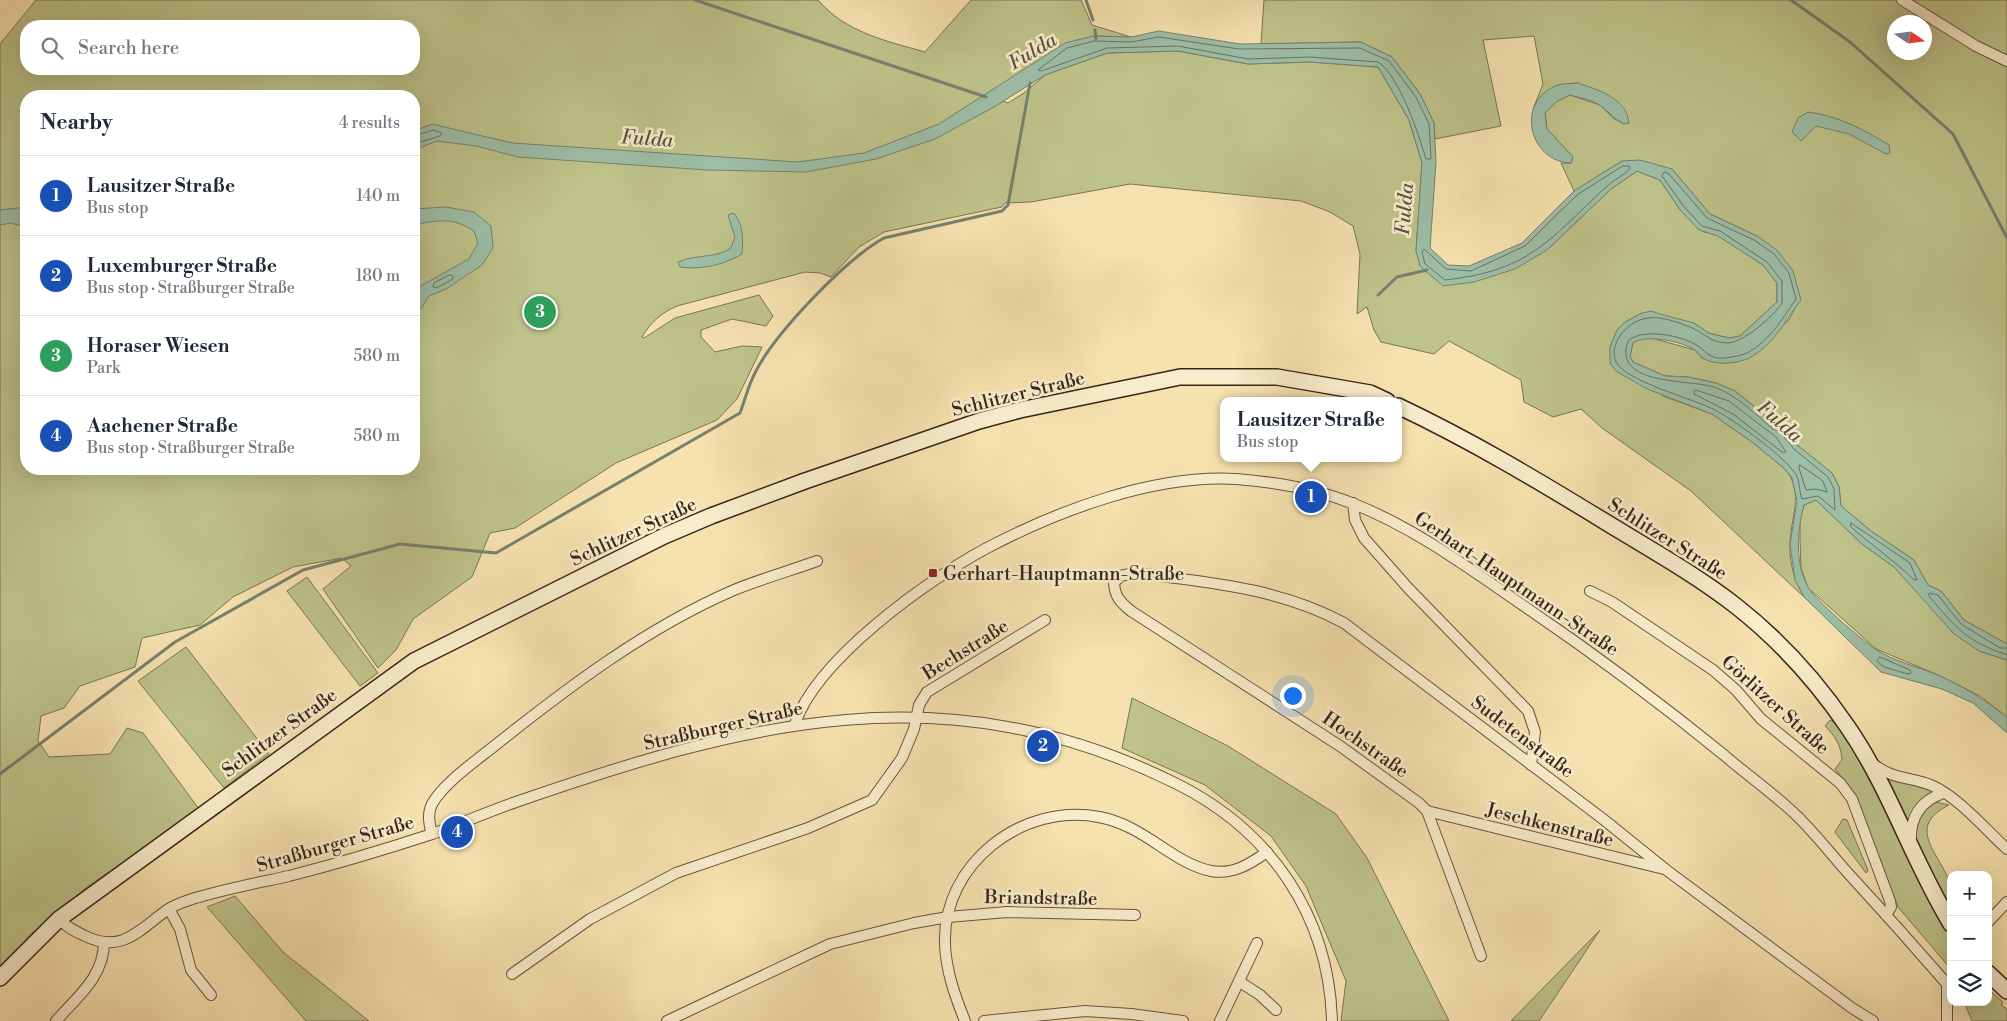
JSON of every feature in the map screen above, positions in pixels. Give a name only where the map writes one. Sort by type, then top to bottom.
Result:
[{"type":"main road","name":"Schlitzer Straße","points":[[0,978],[59,919],[414,661],[664,536],[734,506],[979,421],[1020,410],[1180,377],[1277,377],[1370,393],[1378,397]]},
{"type":"main road","name":"Schlitzer Straße","points":[[1402,408],[1454,433],[1538,480],[1692,575],[1736,606],[1782,648],[1816,686],[1846,724],[1869,760],[1911,844],[1927,881],[1947,917]]},
{"type":"main road","points":[[1992,976],[2007,990]]},
{"type":"street","points":[[1902,0],[1976,46],[2007,61]]},
{"type":"street","name":"Gerhart-Hauptmann-Straße","points":[[795,724],[807,696],[841,658],[882,619],[948,570],[1035,525],[1118,496],[1151,487],[1214,478],[1283,485],[1353,503],[1418,536],[1469,568],[1633,682],[1795,814],[1886,915],[1947,979]]},
{"type":"street","points":[[1353,503],[1355,520],[1364,538],[1409,589],[1528,711],[1535,732],[1531,765]]},
{"type":"street","points":[[432,834],[429,813],[436,797],[467,768],[556,697],[615,656],[678,619],[734,590],[817,561]]},
{"type":"street","name":"Sudetenstraße","points":[[1114,583],[1120,576],[1135,573],[1250,590],[1288,598],[1320,609],[1344,623],[1665,869],[1852,1008],[1874,1021]]},
{"type":"street","name":"Hochstraße","points":[[1114,583],[1115,595],[1121,603],[1340,746],[1427,811]]},
{"type":"street","name":"Görlitzer Straße","points":[[1590,591],[1612,602],[1713,670],[1736,690],[1761,718],[1847,791],[1856,808],[1890,901],[1891,907],[1886,915]]},
{"type":"street","name":"Bechstraße","points":[[512,974],[590,918],[676,873],[808,828],[872,800],[902,758],[910,741],[919,704],[927,692],[1045,620]]},
{"type":"street","name":"Straßburger Straße","points":[[59,919],[81,934],[104,942],[128,939],[169,909],[198,897],[325,866],[432,834],[541,794],[667,754],[734,736],[795,724],[857,718],[916,716],[961,720],[1022,729],[1068,741],[1126,761],[1177,784],[1210,802],[1238,822],[1267,852],[1290,883],[1310,917],[1324,960],[1332,1021]]},
{"type":"street","points":[[1869,760],[1891,775],[1924,783],[1943,793],[2007,849]]},
{"type":"street","points":[[1911,844],[1910,830],[1915,815],[1924,802],[1943,793]]},
{"type":"street","points":[[1427,811],[1481,956]]},
{"type":"street","name":"Jeschkenstraße","points":[[1427,811],[1665,869]]},
{"type":"street","points":[[965,1021],[949,972],[945,943],[948,917],[964,877],[987,850],[1014,830],[1028,823],[1055,816],[1085,815],[1113,820],[1148,836],[1184,860],[1213,871],[1240,868],[1267,852]]},
{"type":"street","points":[[1992,918],[2007,902]]},
{"type":"street","points":[[169,909],[180,929],[192,970],[210,995]]},
{"type":"street","name":"Briandstraße","points":[[667,1021],[830,944],[948,917],[1007,912],[1135,915]]},
{"type":"street","points":[[56,1021],[84,991],[101,968],[104,942]]},
{"type":"street","points":[[1220,1021],[1257,943]]},
{"type":"street","points":[[1240,982],[1260,995],[1276,1010]]},
{"type":"street","points":[[1946,1021],[1947,1006]]},
{"type":"street","points":[[984,1021],[1085,1011],[1131,1014],[1183,1021]]},
{"type":"green space","points":[[36,0],[818,0],[829,11],[853,28],[881,39],[925,52],[971,0],[1081,0],[1092,25],[1131,37],[1093,36],[986,95],[1008,103],[1024,93],[1045,75],[1107,53],[1178,51],[1248,64],[1310,62],[1378,67],[1409,120],[1422,163],[1416,251],[1443,286],[1547,250],[1611,189],[1637,171],[1660,180],[1681,211],[1704,232],[1718,235],[1763,265],[1777,283],[1777,302],[1740,336],[1729,338],[1708,333],[1694,323],[1642,313],[1625,322],[1617,330],[1610,347],[1663,396],[1712,414],[1752,442],[1785,469],[1791,478],[1795,496],[1790,558],[1795,578],[1804,597],[1691,491],[1602,428],[1581,409],[1553,417],[1524,402],[1521,380],[1449,341],[1434,354],[1381,342],[1374,330],[1367,307],[1357,314],[1360,254],[1353,226],[1330,212],[1301,201],[1130,184],[1031,202],[1005,203],[1002,207],[884,232],[859,247],[831,277],[820,273],[805,272],[677,306],[653,322],[642,337],[644,338],[675,318],[759,295],[773,316],[766,326],[732,319],[701,330],[701,337],[715,352],[742,346],[762,347],[737,399],[717,420],[616,463],[515,528],[490,533],[472,577],[413,619],[396,650],[378,668],[323,589],[351,566],[342,558],[293,567],[233,597],[200,625],[142,638],[135,667],[80,686],[64,708],[41,716],[38,741],[49,757],[110,754],[127,728],[143,733],[199,809],[86,888],[30,935],[0,969],[0,44]]},
{"type":"green space","points":[[1264,0],[2007,0],[2007,644],[1964,620],[1941,591],[1928,585],[1914,560],[1871,531],[1841,506],[1839,487],[1832,473],[1797,445],[1782,426],[1777,425],[1735,391],[1716,383],[1688,377],[1665,376],[1633,362],[1630,356],[1633,343],[1648,337],[1695,350],[1702,358],[1723,363],[1737,362],[1789,320],[1796,306],[1757,236],[1710,214],[1672,169],[1622,161],[1574,191],[1561,163],[1571,163],[1573,157],[1547,129],[1545,113],[1556,102],[1570,95],[1600,105],[1613,118],[1624,124],[1578,83],[1562,85],[1551,89],[1533,109],[1543,84],[1534,36],[1483,40],[1501,126],[1435,139],[1434,123],[1420,94],[1392,57],[1360,42],[1261,44]]},
{"type":"green space","points":[[1816,500],[1862,544],[1894,567],[1979,651],[2007,660],[2007,717],[1980,696],[1938,675],[1876,649],[1808,588],[1801,568],[1800,520],[1804,505]]},
{"type":"green space","points":[[307,577],[378,673],[360,686],[287,591]]},
{"type":"green space","points":[[186,647],[269,754],[224,788],[138,681]]},
{"type":"green space","points":[[1132,698],[1228,746],[1336,814],[1367,858],[1449,1021],[1341,1021],[1346,981],[1306,886],[1271,836],[1205,785],[1122,748]]},
{"type":"green space","points":[[1830,720],[1842,731],[1872,778],[1928,896],[1947,929],[1947,964],[1898,907],[1854,792],[1835,769],[1842,760],[1840,750],[1832,733],[1825,726]]},
{"type":"green space","points":[[1885,777],[1933,791],[1918,803],[1907,822]]},
{"type":"green space","points":[[1936,802],[1949,805],[1936,814],[1929,823],[1927,832],[1929,842],[1947,877],[1947,906],[1925,863],[1915,836],[1918,820],[1927,808]]},
{"type":"green space","points":[[1843,819],[1847,820],[1868,870],[1866,873],[1835,832]]},
{"type":"green space","points":[[235,896],[283,952],[369,1021],[306,1021],[207,907]]},
{"type":"green space","points":[[1600,930],[1539,1021],[1511,1021]]},
{"type":"green space","points":[[1992,992],[2003,1002],[2001,1005],[2007,1009],[2007,1021],[1972,1021],[1966,1006],[1992,1006]]},
{"type":"water","points":[[1159,31],[1240,44],[1361,42],[1392,57],[1420,94],[1434,123],[1436,162],[1430,248],[1448,265],[1469,266],[1522,243],[1574,191],[1622,161],[1640,160],[1672,169],[1710,214],[1757,236],[1777,250],[1793,271],[1801,300],[1767,345],[1751,357],[1727,363],[1708,361],[1689,347],[1673,341],[1655,339],[1639,340],[1633,343],[1630,356],[1633,362],[1665,376],[1688,377],[1716,383],[1735,391],[1777,425],[1782,426],[1797,445],[1832,473],[1839,487],[1841,506],[1871,531],[1914,560],[1928,585],[1941,591],[1964,620],[2007,644],[2007,660],[1979,651],[1954,634],[1894,567],[1862,544],[1816,500],[1804,505],[1800,525],[1799,558],[1804,578],[1812,593],[1875,649],[1889,657],[1955,683],[1999,711],[2007,717],[2007,733],[1973,703],[1942,689],[1881,672],[1804,597],[1795,580],[1790,544],[1797,501],[1792,478],[1785,469],[1752,442],[1712,414],[1647,389],[1616,371],[1610,363],[1610,347],[1617,330],[1625,322],[1642,313],[1651,311],[1694,323],[1708,333],[1729,338],[1740,336],[1777,302],[1777,283],[1763,265],[1718,236],[1699,230],[1681,211],[1660,180],[1637,171],[1611,189],[1547,250],[1515,269],[1474,282],[1443,286],[1420,266],[1416,251],[1422,163],[1409,120],[1378,67],[1310,62],[1248,64],[1178,51],[1107,53],[1045,75],[994,107],[935,139],[876,159],[806,172],[707,170],[518,157],[476,146],[437,141],[420,148],[420,129],[432,124],[512,143],[798,162],[864,153],[939,124],[1065,43],[1093,36],[1131,37]]},
{"type":"water","points":[[1578,83],[1602,92],[1617,101],[1627,114],[1629,123],[1624,124],[1601,106],[1586,99],[1570,95],[1556,102],[1545,113],[1547,129],[1573,157],[1571,163],[1557,160],[1545,153],[1537,142],[1532,130],[1532,116],[1536,104],[1544,93],[1558,85]]},
{"type":"water","points":[[1808,112],[1840,120],[1860,129],[1889,145],[1890,153],[1886,154],[1849,134],[1816,126],[1801,141],[1792,132],[1798,118]]},
{"type":"water","points":[[446,207],[474,212],[491,226],[493,248],[482,265],[446,289],[429,296],[421,309],[420,286],[469,259],[478,243],[474,231],[459,223],[438,221],[420,224],[420,209]]},
{"type":"water","points":[[20,208],[20,226],[10,223],[0,225],[0,210]]},
{"type":"water","points":[[734,213],[741,228],[743,238],[742,254],[712,266],[680,267],[678,262],[718,254],[731,248],[735,237],[728,215]]},
{"type":"waterway","points":[[695,0],[986,97]]},
{"type":"waterway","points":[[1086,0],[1093,20]]},
{"type":"waterway","points":[[1791,0],[1850,42],[1953,134],[2007,238]]},
{"type":"waterway","points":[[1095,30],[1096,39]]},
{"type":"waterway","points":[[0,774],[175,642],[303,570],[400,544],[496,553],[740,413],[755,373],[778,338],[812,299],[850,262],[868,248],[884,238],[1002,211],[1008,205],[1030,83]]},
{"type":"waterway","points":[[1378,295],[1397,277],[1427,270]]},
{"type":"place","name":"Horaser Wiesen","points":[[540,312]]},
{"type":"place","name":"Lausitzer Straße","points":[[1311,497]]},
{"type":"place","name":"Gerhart-Hauptmann-Straße","points":[[933,573]]},
{"type":"place","name":"Luxemburger Straße","points":[[1043,746]]},
{"type":"place","name":"Aachener Straße","points":[[457,832]]},
{"type":"water label","name":"Fulda","points":[[1032,51]]},
{"type":"water label","name":"Fulda","points":[[647,138]]},
{"type":"water label","name":"Fulda","points":[[1404,209]]},
{"type":"water label","name":"Fulda","points":[[1780,421]]}]
